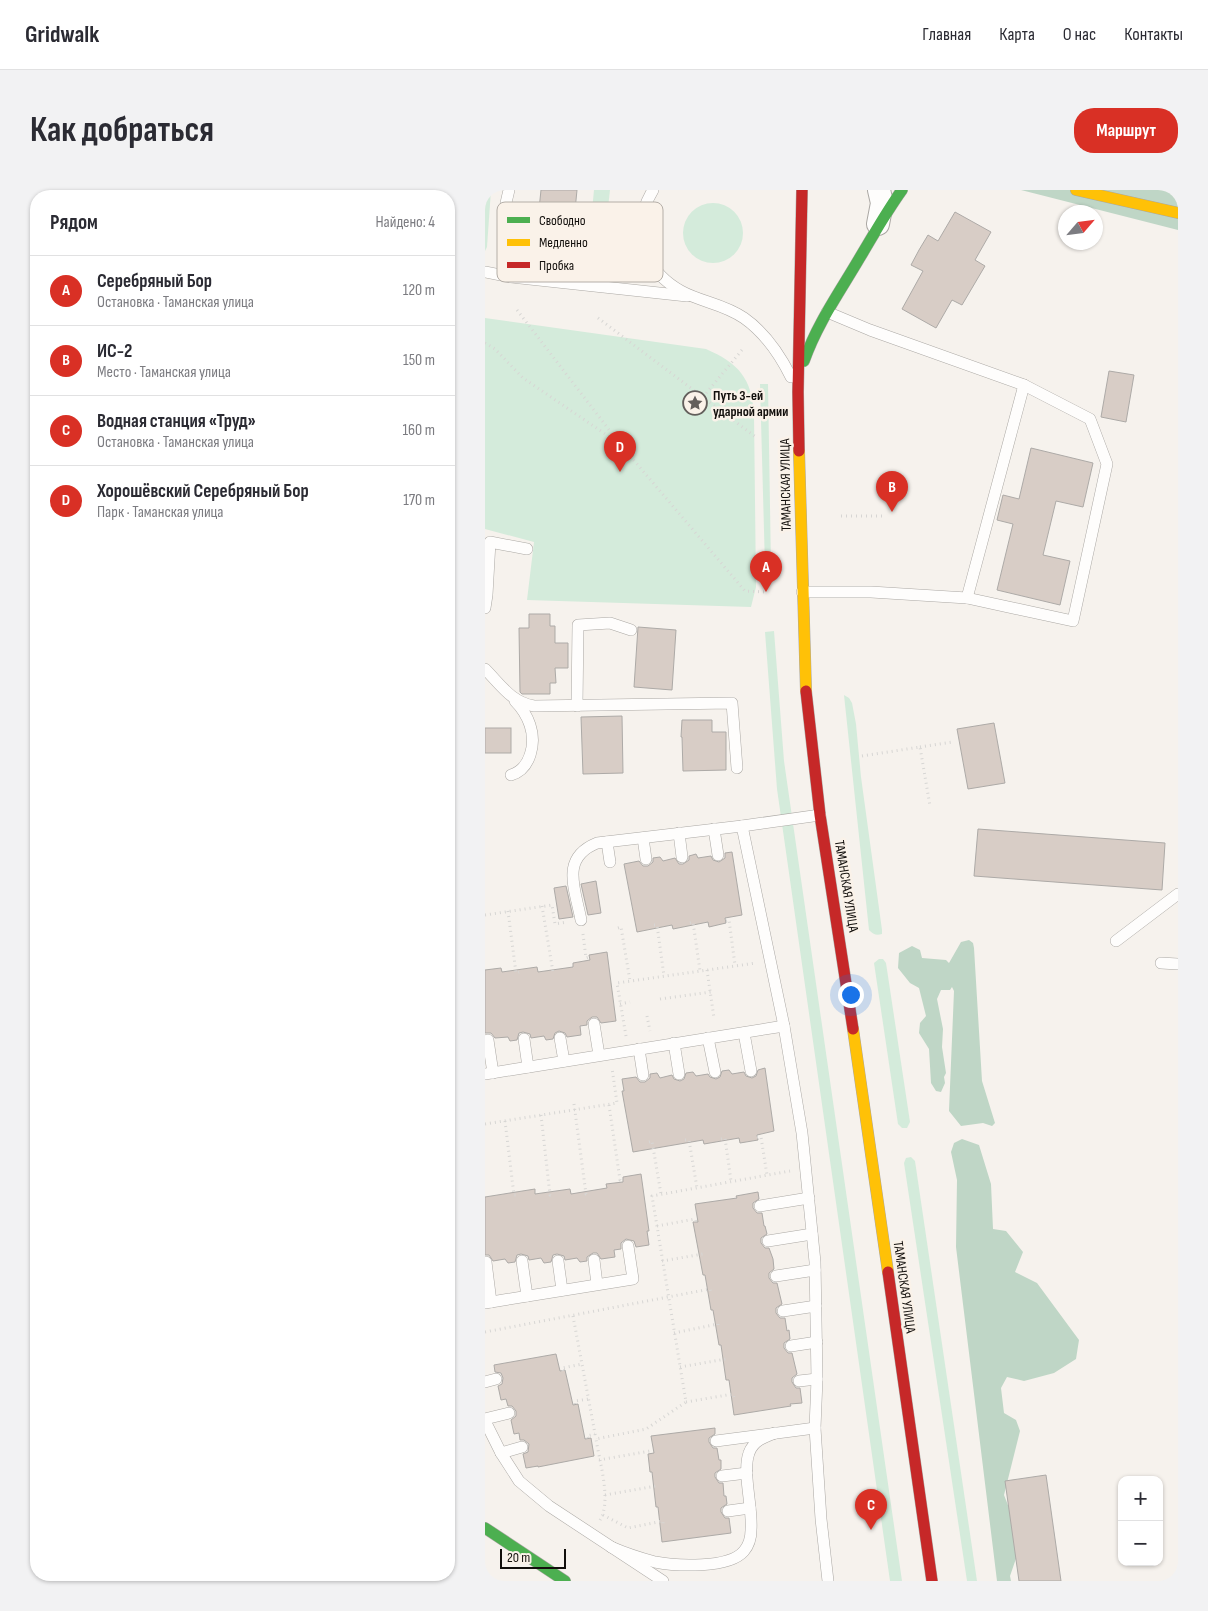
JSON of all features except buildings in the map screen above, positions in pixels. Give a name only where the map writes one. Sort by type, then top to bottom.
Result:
[{"type":"street","name":"ТАМАНСКАЯ УЛИЦА","points":[[802,190],[798,392],[802,592],[807,695],[820,815],[840,936],[932,1581]]},
{"type":"street","points":[[878,224],[882,202],[879,190]]},
{"type":"street","points":[[798,392],[800,372],[808,346],[878,224],[902,190]]},
{"type":"street","points":[[1076,190],[1178,213]]},
{"type":"street","points":[[800,294],[827,311]]},
{"type":"street","points":[[485,1528],[565,1581]]},
{"type":"lane","points":[[647,202],[653,190]]},
{"type":"lane","points":[[663,275],[671,284],[694,297],[729,309],[756,328],[782,360],[798,392]]},
{"type":"lane","points":[[557,282],[694,297]]},
{"type":"lane","points":[[802,592],[871,592],[967,598],[1073,621],[1107,464],[1090,419],[1024,385],[870,330],[827,311]]},
{"type":"lane","points":[[967,598],[1024,385]]},
{"type":"lane","points":[[485,608],[490,542],[527,549]]},
{"type":"lane","points":[[577,706],[578,625],[610,623],[631,630]]},
{"type":"lane","points":[[485,669],[511,696],[528,720],[532,735],[531,750],[527,762],[519,772],[511,775]]},
{"type":"lane","points":[[511,696],[518,701],[534,706],[732,703],[737,768]]},
{"type":"lane","points":[[581,920],[573,875],[574,863],[587,848],[597,843],[820,815]]},
{"type":"lane","points":[[742,826],[784,1026],[802,1132],[815,1270],[817,1342],[815,1428],[821,1519],[828,1581]]},
{"type":"lane","points":[[714,829],[718,855]]},
{"type":"lane","points":[[679,833],[682,857]]},
{"type":"lane","points":[[643,838],[646,859]]},
{"type":"lane","points":[[607,842],[610,862]]},
{"type":"lane","points":[[1116,941],[1178,894]]},
{"type":"lane","points":[[1161,963],[1178,964]]},
{"type":"lane","points":[[594,1024],[604,1054]]},
{"type":"lane","points":[[488,1040],[489,1073],[784,1026]]},
{"type":"lane","points":[[744,1033],[751,1071]]},
{"type":"lane","points":[[560,1038],[565,1062]]},
{"type":"lane","points":[[708,1038],[715,1072]]},
{"type":"lane","points":[[524,1039],[528,1067]]},
{"type":"lane","points":[[675,1043],[679,1074]]},
{"type":"lane","points":[[633,1050],[643,1076]]},
{"type":"lane","points":[[760,1206],[809,1198]]},
{"type":"lane","points":[[768,1241],[812,1234]]},
{"type":"lane","points":[[486,1262],[488,1302],[633,1279],[628,1246]]},
{"type":"lane","points":[[594,1260],[597,1284]]},
{"type":"lane","points":[[521,1261],[527,1296]]},
{"type":"lane","points":[[558,1261],[562,1290]]},
{"type":"lane","points":[[776,1276],[815,1270]]},
{"type":"lane","points":[[783,1311],[816,1306]]},
{"type":"lane","points":[[791,1346],[817,1342]]},
{"type":"lane","points":[[799,1381],[817,1378]]},
{"type":"lane","points":[[509,1413],[485,1420],[501,1453],[519,1481],[549,1506],[663,1581]]},
{"type":"lane","points":[[716,1441],[815,1428]]},
{"type":"lane","points":[[611,1547],[656,1562],[700,1564],[730,1560],[744,1551],[749,1542],[751,1528],[747,1458],[752,1446],[759,1440],[775,1433]]},
{"type":"lane","points":[[501,1453],[522,1447]]},
{"type":"lane","points":[[722,1476],[747,1473]]},
{"type":"lane","points":[[728,1511],[750,1508]]},
{"type":"path","points":[[517,310],[620,444],[745,591],[766,592]]},
{"type":"path","points":[[598,318],[757,438]]},
{"type":"path","points":[[485,343],[495,348],[523,378],[620,444]]},
{"type":"path","points":[[703,397],[742,350]]},
{"type":"path","points":[[841,516],[882,516]]},
{"type":"path","points":[[863,756],[953,742]]},
{"type":"path","points":[[920,747],[929,806]]},
{"type":"path","points":[[485,915],[552,905],[555,924],[581,920],[586,958],[589,957]]},
{"type":"path","points":[[542,906],[553,972],[556,972]]},
{"type":"path","points":[[508,911],[516,973],[519,972]]},
{"type":"path","points":[[726,921],[729,920],[735,966]]},
{"type":"path","points":[[690,923],[693,922],[700,971]]},
{"type":"path","points":[[654,925],[657,925],[664,976]]},
{"type":"path","points":[[618,928],[621,927],[629,981]]},
{"type":"path","points":[[633,1050],[620,1004],[617,983],[771,960]]},
{"type":"path","points":[[707,970],[714,1018]]},
{"type":"path","points":[[643,979],[644,986]]},
{"type":"path","points":[[660,999],[711,992]]},
{"type":"path","points":[[620,1004],[630,1002]]},
{"type":"path","points":[[647,1016],[649,1028]]},
{"type":"path","points":[[485,1124],[505,1121],[511,1118],[617,1103],[604,1054]]},
{"type":"path","points":[[574,1104],[586,1194],[589,1194]]},
{"type":"path","points":[[609,1105],[620,1180],[623,1179]]},
{"type":"path","points":[[541,1115],[550,1194],[553,1194]]},
{"type":"path","points":[[505,1121],[514,1195],[517,1195]]},
{"type":"path","points":[[757,1137],[761,1137],[767,1175]]},
{"type":"path","points":[[721,1139],[725,1138],[731,1181]]},
{"type":"path","points":[[685,1140],[689,1140],[697,1188]]},
{"type":"path","points":[[649,1142],[653,1141],[661,1194]]},
{"type":"path","points":[[686,1402],[652,1196],[806,1168]]},
{"type":"path","points":[[657,1226],[695,1219],[696,1222]]},
{"type":"path","points":[[662,1261],[703,1254],[703,1257]]},
{"type":"path","points":[[485,1332],[710,1289],[711,1292]]},
{"type":"path","points":[[573,1316],[605,1495],[603,1515],[591,1534]]},
{"type":"path","points":[[674,1333],[718,1324],[719,1327]]},
{"type":"path","points":[[680,1367],[726,1359],[726,1362]]},
{"type":"path","points":[[563,1371],[562,1368],[582,1364]]},
{"type":"path","points":[[596,1439],[646,1428],[686,1402],[733,1394],[734,1397]]},
{"type":"path","points":[[575,1404],[575,1402],[589,1399]]},
{"type":"path","points":[[588,1438],[587,1436],[595,1434]]},
{"type":"path","points":[[599,1460],[650,1450],[651,1454]]},
{"type":"path","points":[[605,1495],[656,1486],[657,1489]]},
{"type":"path","points":[[603,1515],[628,1528],[663,1521],[663,1524]]},
{"type":"green space","points":[[485,190],[491,190],[487,247],[485,251]]},
{"type":"green space","points":[[594,190],[610,190],[609,202],[593,202]]},
{"type":"green space","points":[[1021,190],[1178,190],[1178,230],[1103,211],[1103,205],[1080,205]]},
{"type":"green space","points":[[713,203],[729,208],[734,212],[738,217],[743,233],[738,249],[734,254],[729,258],[713,263],[697,258],[692,254],[688,249],[683,233],[688,217],[692,212],[697,208]]},
{"type":"green space","points":[[485,318],[706,349],[735,366],[746,381],[750,391],[754,414],[756,587],[751,607],[527,600],[534,542],[485,529]]},
{"type":"green space","points":[[760,384],[768,384],[771,567],[765,567]]},
{"type":"green space","points":[[774,631],[784,761],[902,1581],[890,1581],[777,789],[765,632]]},
{"type":"green space","points":[[844,695],[852,703],[856,724],[861,777],[882,930],[880,935],[869,930]]},
{"type":"green space","points":[[969,940],[973,943],[974,948],[982,1081],[995,1123],[992,1126],[983,1123],[961,1126],[949,1111],[954,991],[952,987],[950,990],[941,990],[937,999],[943,1029],[942,1047],[946,1073],[944,1077],[945,1083],[941,1092],[936,1091],[931,1083],[929,1049],[919,1033],[920,1023],[926,1016],[919,988],[910,983],[898,968],[899,953],[912,946],[920,950],[922,958],[946,960],[949,963],[961,942]]},
{"type":"green space","points":[[879,959],[883,959],[886,963],[910,1122],[907,1128],[902,1128],[898,1124],[874,963]]},
{"type":"green space","points":[[962,1139],[979,1145],[991,1184],[993,1229],[1006,1231],[1023,1252],[1015,1272],[1037,1283],[1079,1340],[1076,1359],[1054,1373],[1024,1381],[1007,1377],[1001,1388],[1004,1413],[1016,1420],[1020,1431],[1004,1495],[1022,1541],[1010,1576],[1011,1581],[997,1581],[956,1247],[957,1180],[951,1152],[954,1143]]},
{"type":"green space","points":[[911,1157],[915,1161],[977,1581],[967,1581],[904,1163],[906,1158]]},
{"type":"traffic: fast","points":[[804,361],[815,334],[829,309],[902,190]]},
{"type":"traffic: fast","points":[[485,1528],[565,1581]]},
{"type":"traffic: slow","points":[[1076,190],[1178,213]]},
{"type":"traffic: slow","points":[[799,451],[806,691]]},
{"type":"traffic: slow","points":[[853,1029],[888,1272]]},
{"type":"traffic: jam","points":[[799,451],[798,392],[802,190]]},
{"type":"traffic: jam","points":[[806,691],[820,815],[853,1029]]},
{"type":"traffic: jam","points":[[888,1272],[932,1581]]},
{"type":"place","name":"Путь 3-ей ударной армии","points":[[695,403]]},
{"type":"place","name":"Хорошёвский Серебряный Бор","points":[[620,472]]},
{"type":"place","name":"ИС-2","points":[[892,512]]},
{"type":"place","name":"Серебряный Бор","points":[[766,592]]},
{"type":"place","name":"Водная станция «Труд»","points":[[871,1530]]}]
